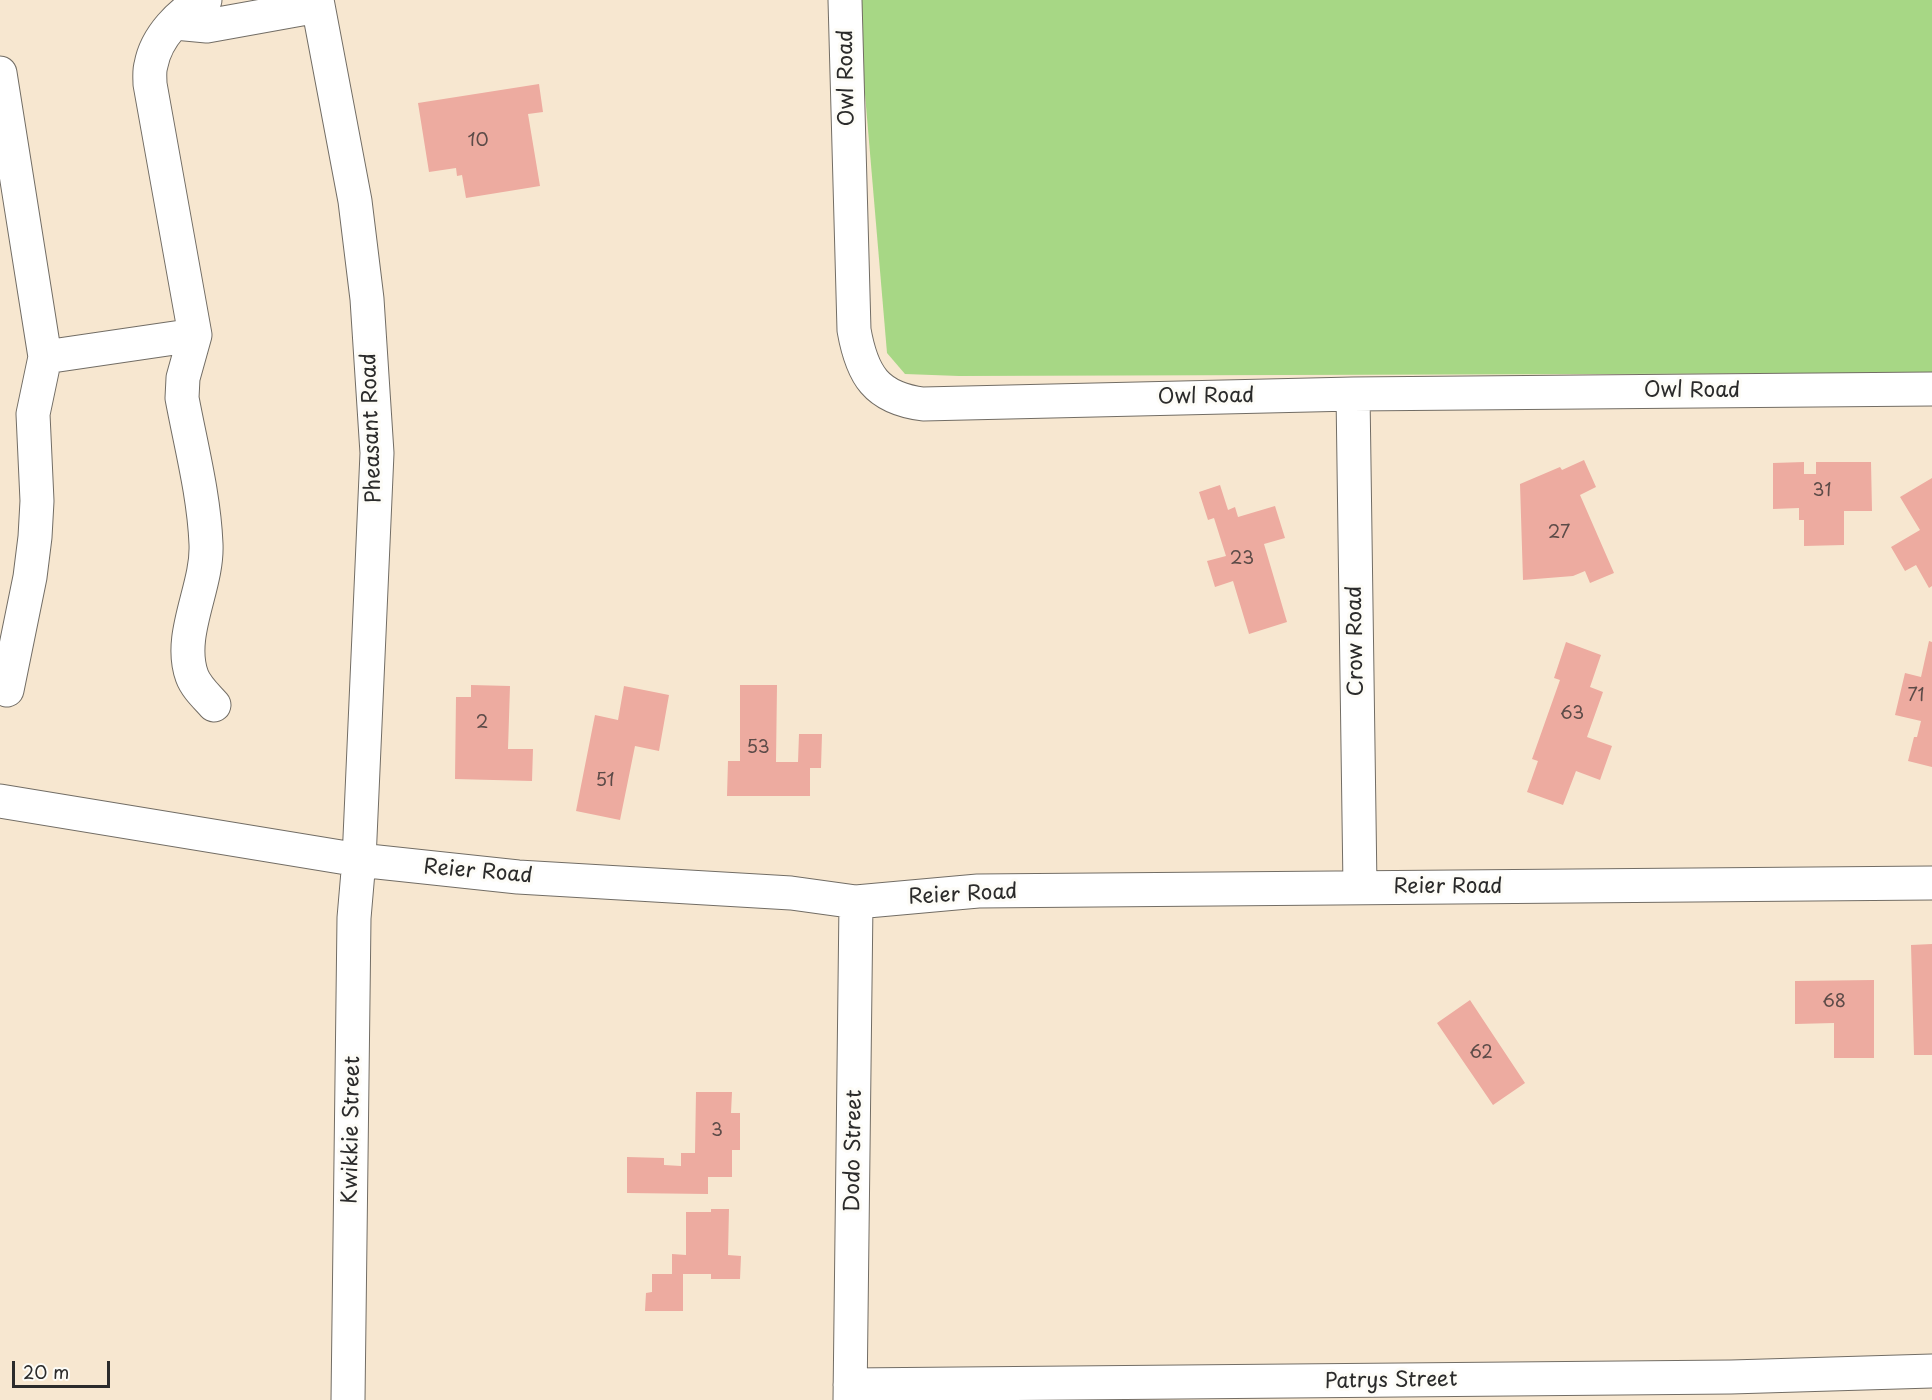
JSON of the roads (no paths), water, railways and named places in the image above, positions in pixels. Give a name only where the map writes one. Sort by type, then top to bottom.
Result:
[{"type":"street","points":[[205,0],[186,10],[164,35],[150,65],[150,84],[195,336],[183,378],[182,398],[204,519],[206,546],[203,582],[189,634],[188,655],[192,676],[201,692],[214,705]]},
{"type":"street","name":"Owl Road","points":[[845,0],[854,330],[858,355],[869,375],[884,392],[902,401],[923,404],[1353,394],[1932,389]]},
{"type":"street","points":[[175,22],[207,26],[318,3]]},
{"type":"street","name":"Pheasant Road","points":[[318,3],[356,212],[367,299],[377,453],[359,860]]},
{"type":"street","points":[[0,73],[45,357],[33,414],[37,501],[35,537],[30,577],[7,690]]},
{"type":"street","points":[[45,357],[195,336]]},
{"type":"street","name":"Crow Road","points":[[1353,394],[1360,887]]},
{"type":"street","name":"Reier Road","points":[[0,801],[359,860],[518,877],[791,893],[856,902],[978,891],[1932,883]]},
{"type":"street","name":"Kwikkie Street","points":[[348,1400],[354,918],[359,860]]},
{"type":"street","name":"Dodo Street","points":[[850,1393],[856,902]]},
{"type":"street","name":"Patrys Street","points":[[850,1393],[1731,1389],[1932,1371]]}]
